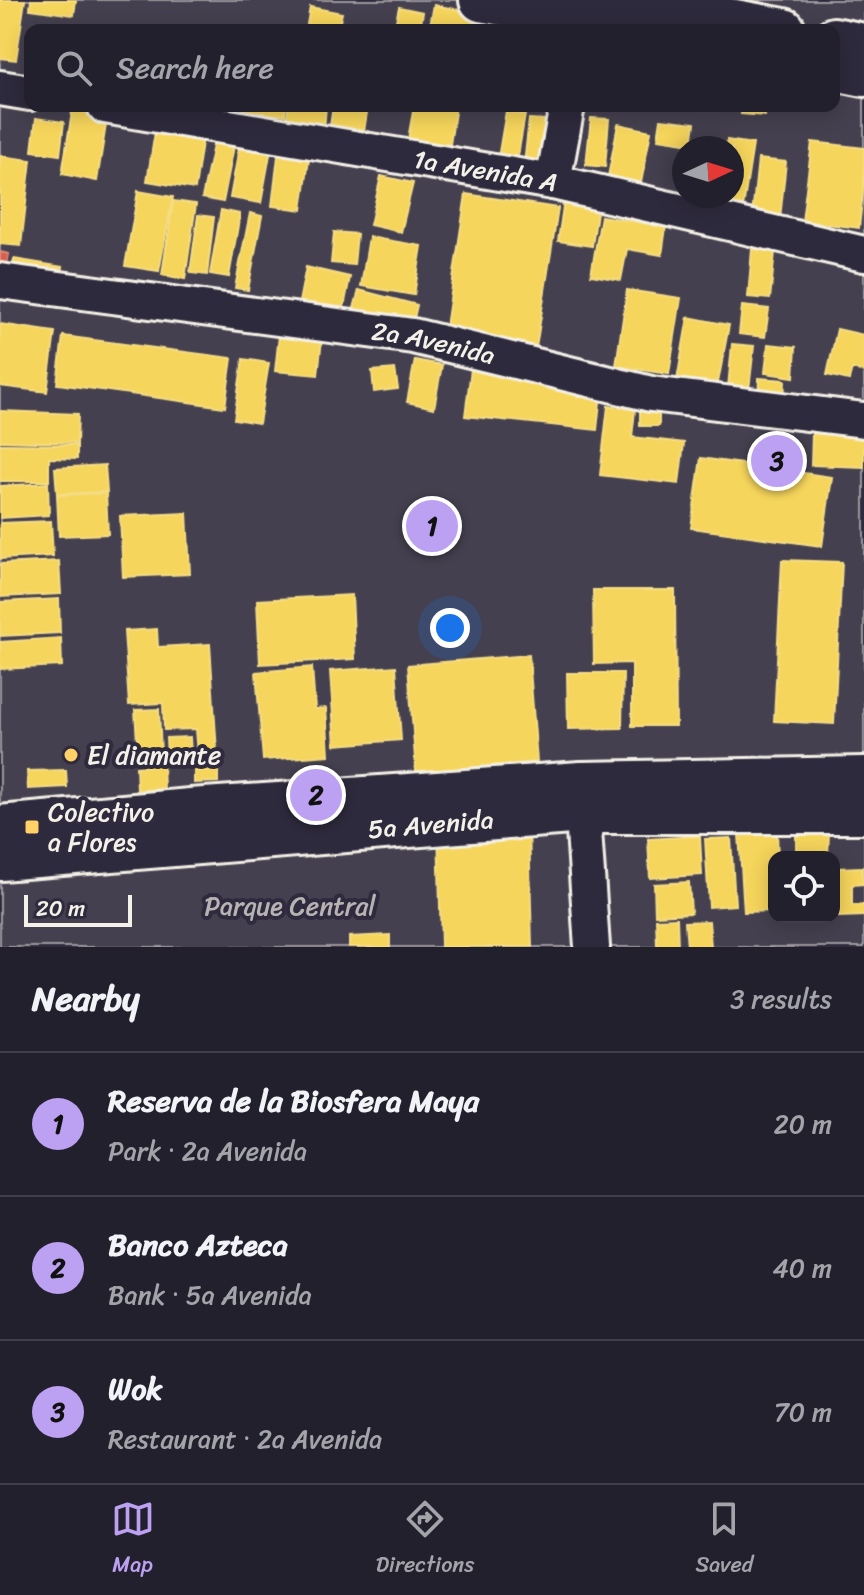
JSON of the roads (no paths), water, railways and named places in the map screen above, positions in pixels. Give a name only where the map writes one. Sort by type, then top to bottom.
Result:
[{"type":"street","points":[[481,0],[616,24]]},
{"type":"street","points":[[620,0],[751,24]]},
{"type":"street","points":[[840,40],[864,45]]},
{"type":"street","points":[[840,70],[864,75]]},
{"type":"street","points":[[0,88],[24,92]]},
{"type":"street","name":"1a Avenida A","points":[[140,112],[553,182],[864,254]]},
{"type":"street","points":[[553,182],[566,112]]},
{"type":"street","name":"2a Avenida","points":[[0,281],[413,336],[651,394],[864,420]]},
{"type":"street","name":"5a Avenida","points":[[0,827],[191,810],[789,795],[864,778]]},
{"type":"street","name":"5a Avenida","points":[[789,795],[864,812]]},
{"type":"street","points":[[582,798],[592,947]]},
{"type":"street","name":"5a Avenida","points":[[0,859],[582,798]]},
{"type":"place","name":"Wok","points":[[777,461]]},
{"type":"place","name":"Reserva de la Biosfera Maya","points":[[432,526]]},
{"type":"place","name":"El diamante","points":[[71,755]]},
{"type":"place","name":"Banco Azteca","points":[[316,795]]},
{"type":"place","name":"Colectivo a Flores","points":[[32,827]]},
{"type":"park label","name":"Parque Central","points":[[290,906]]}]
